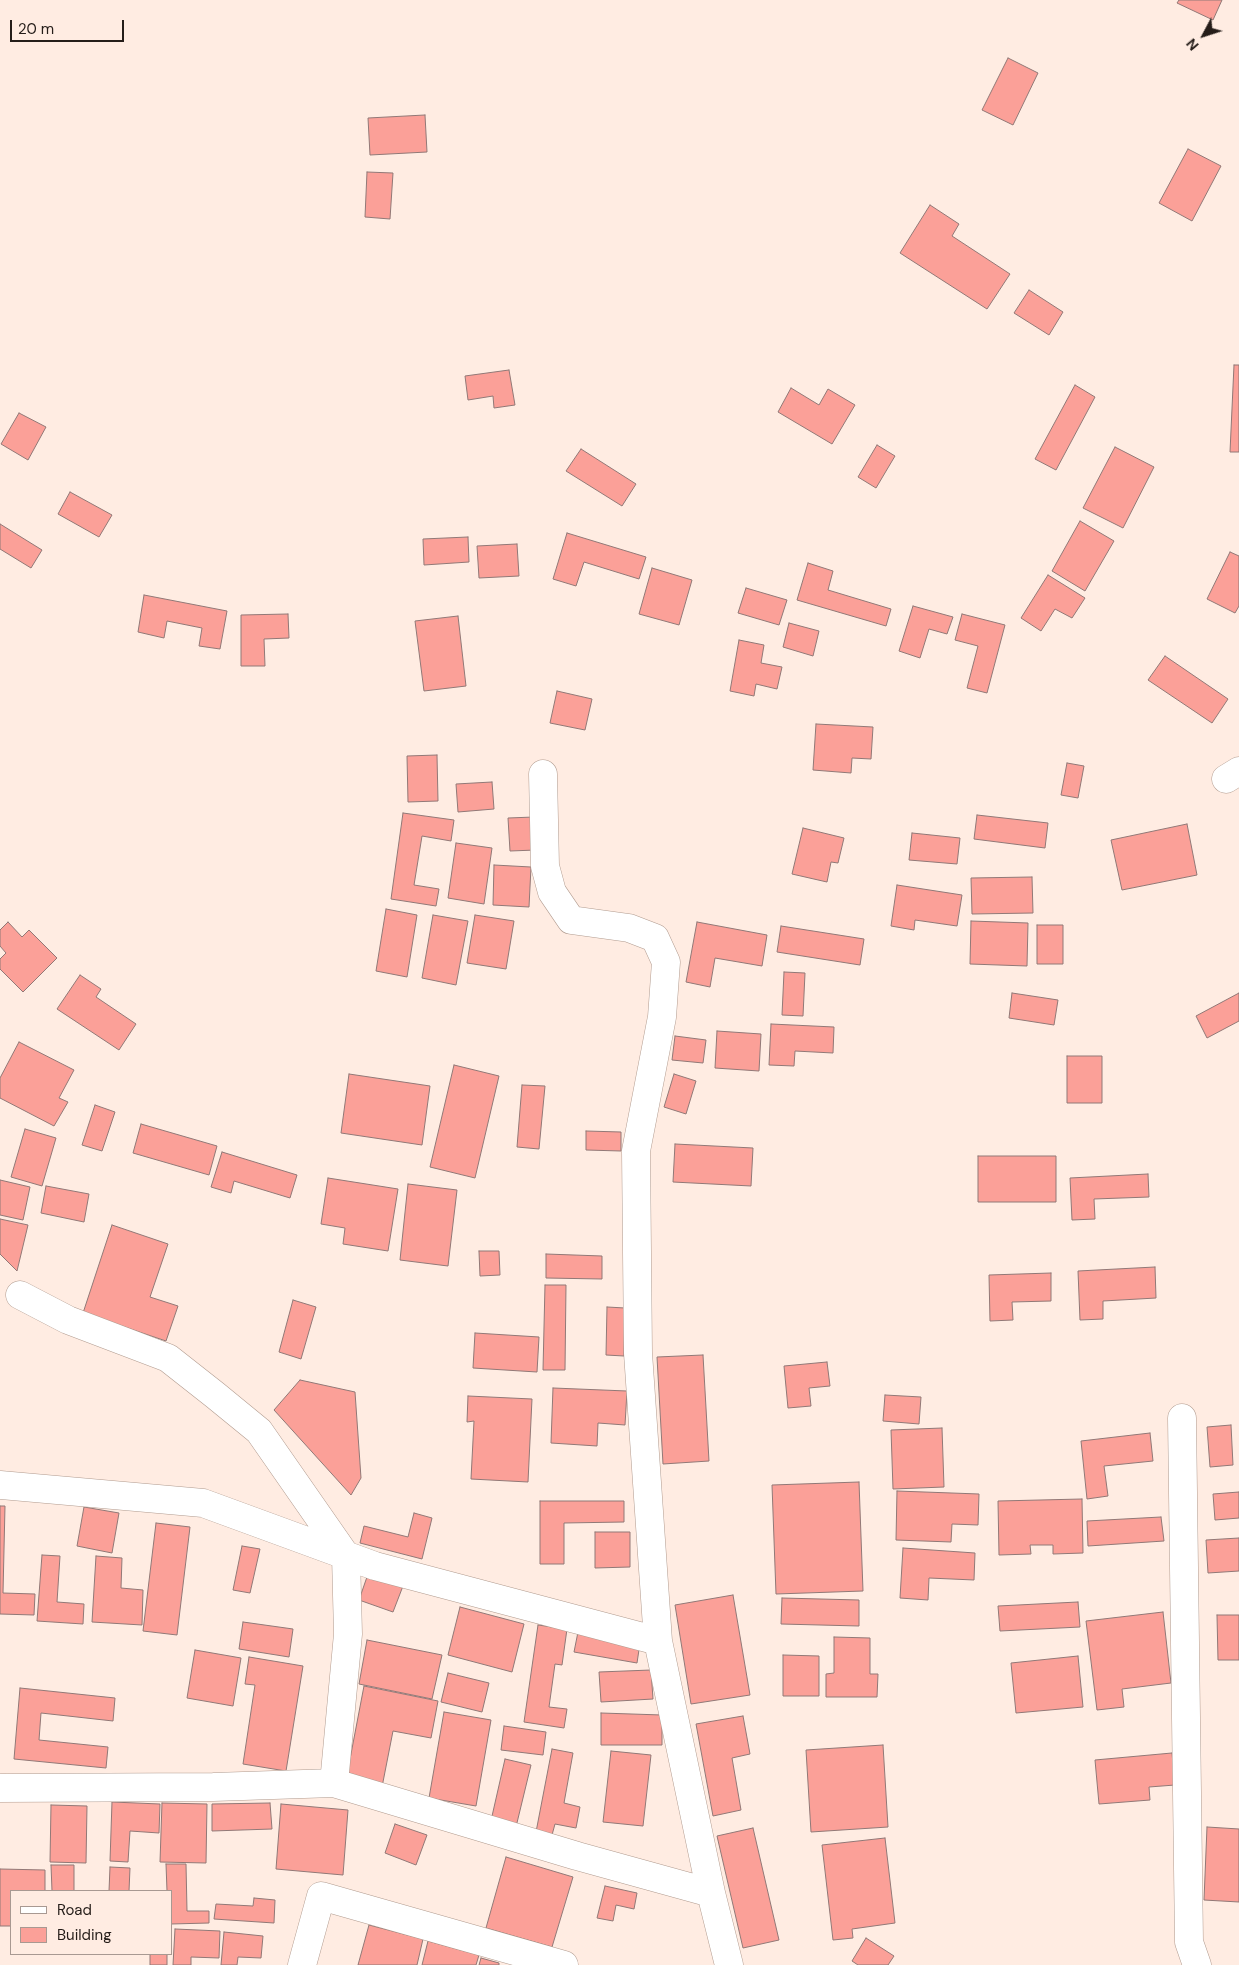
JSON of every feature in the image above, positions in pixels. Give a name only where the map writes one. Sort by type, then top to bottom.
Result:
[{"type":"street","points":[[543,774],[545,866],[552,892],[571,920],[629,928],[655,938],[666,962],[662,1017],[636,1151],[638,1353],[658,1641],[711,1893],[729,1965]]},
{"type":"street","points":[[20,1295],[68,1320],[168,1358],[215,1395],[259,1431],[346,1556],[348,1634],[334,1783]]},
{"type":"street","points":[[1182,1418],[1189,1942],[1196,1965]]},
{"type":"street","points":[[0,1485],[203,1504],[375,1566],[658,1641]]},
{"type":"street","points":[[0,1788],[213,1787],[334,1783],[577,1856],[711,1893]]},
{"type":"street","points":[[302,1965],[321,1896],[564,1965]]},
{"type":"building","points":[[1179,0],[1222,0],[1213,20],[1177,3]]},
{"type":"building","points":[[1008,58],[1038,73],[1013,125],[982,110]]},
{"type":"building","points":[[425,115],[427,152],[370,155],[368,118]]},
{"type":"building","points":[[1188,149],[1221,166],[1192,221],[1159,203]]},
{"type":"building","points":[[367,172],[393,173],[390,219],[365,217]]},
{"type":"building","points":[[930,205],[959,224],[952,236],[1010,274],[987,309],[900,253]]},
{"type":"building","points":[[1029,290],[1063,312],[1049,335],[1014,313]]},
{"type":"building","points":[[1234,365],[1239,365],[1239,452],[1230,452]]},
{"type":"building","points":[[509,370],[515,405],[494,408],[493,396],[468,400],[465,376]]},
{"type":"building","points":[[1075,385],[1095,397],[1056,470],[1035,459]]},
{"type":"building","points":[[791,388],[819,405],[828,389],[855,405],[832,444],[778,412]]},
{"type":"building","points":[[19,413],[46,427],[28,460],[1,444]]},
{"type":"building","points":[[877,445],[895,456],[876,488],[858,477]]},
{"type":"building","points":[[1115,447],[1154,467],[1123,528],[1083,508]]},
{"type":"building","points":[[581,449],[636,484],[622,506],[566,471]]},
{"type":"building","points":[[70,492],[112,515],[99,537],[58,514]]},
{"type":"building","points":[[1080,521],[1114,541],[1085,591],[1052,571]]},
{"type":"building","points":[[0,524],[42,550],[31,568],[0,549]]},
{"type":"building","points":[[567,533],[646,557],[639,579],[584,562],[576,586],[553,579]]},
{"type":"building","points":[[468,537],[469,562],[424,565],[423,539]]},
{"type":"building","points":[[517,544],[519,576],[479,578],[477,546]]},
{"type":"building","points":[[1230,552],[1239,556],[1239,606],[1235,613],[1207,599]]},
{"type":"building","points":[[808,563],[833,571],[828,590],[891,609],[886,626],[797,600]]},
{"type":"building","points":[[652,568],[692,580],[679,625],[639,614]]},
{"type":"building","points":[[1048,575],[1085,598],[1072,618],[1055,609],[1041,631],[1021,618]]},
{"type":"building","points":[[746,588],[787,600],[779,625],[738,613]]},
{"type":"building","points":[[144,595],[227,611],[220,649],[199,646],[202,628],[167,621],[164,638],[138,632]]},
{"type":"building","points":[[913,606],[953,617],[947,634],[929,629],[920,658],[899,651]]},
{"type":"building","points":[[288,614],[289,638],[264,639],[265,666],[241,666],[241,615]]},
{"type":"building","points":[[962,614],[1005,625],[987,693],[967,688],[978,646],[955,640]]},
{"type":"building","points":[[458,616],[466,686],[424,691],[415,621]]},
{"type":"building","points":[[789,623],[819,631],[813,656],[783,647]]},
{"type":"building","points":[[739,640],[764,645],[761,663],[782,667],[777,689],[756,684],[754,696],[730,691]]},
{"type":"building","points":[[1165,656],[1228,699],[1212,723],[1148,680]]},
{"type":"building","points":[[557,691],[592,699],[585,730],[550,723]]},
{"type":"building","points":[[816,724],[873,727],[871,759],[852,758],[851,773],[813,770]]},
{"type":"building","points":[[437,755],[438,801],[408,802],[407,756]]},
{"type":"building","points":[[1067,763],[1084,766],[1078,798],[1061,795]]},
{"type":"building","points":[[492,782],[494,809],[458,812],[456,784]]},
{"type":"building","points":[[403,813],[454,820],[451,841],[422,836],[414,885],[439,889],[436,906],[391,899]]},
{"type":"building","points":[[977,815],[1048,823],[1045,848],[974,839]]},
{"type":"building","points":[[534,817],[536,850],[510,851],[508,818]]},
{"type":"building","points":[[1187,824],[1197,875],[1122,890],[1111,840]]},
{"type":"building","points":[[803,828],[844,838],[838,863],[831,862],[827,882],[792,874]]},
{"type":"building","points":[[912,833],[960,838],[957,864],[909,860]]},
{"type":"building","points":[[456,843],[492,848],[484,904],[448,898]]},
{"type":"building","points":[[494,865],[531,867],[529,907],[493,905]]},
{"type":"building","points":[[1032,877],[1033,913],[972,914],[971,878]]},
{"type":"building","points":[[897,885],[962,895],[957,926],[915,920],[914,930],[891,926]]},
{"type":"building","points":[[386,909],[417,915],[407,977],[376,971]]},
{"type":"building","points":[[433,915],[468,921],[456,985],[422,978]]},
{"type":"building","points":[[475,915],[514,921],[506,969],[467,963]]},
{"type":"building","points":[[971,921],[1028,923],[1027,966],[970,964]]},
{"type":"building","points":[[8,922],[22,937],[29,930],[57,958],[23,992],[0,969],[0,959],[6,953],[0,946],[0,930]]},
{"type":"building","points":[[697,922],[767,935],[762,966],[715,958],[710,987],[686,982]]},
{"type":"building","points":[[1037,925],[1063,925],[1063,964],[1037,964]]},
{"type":"building","points":[[781,926],[864,939],[860,965],[777,952]]},
{"type":"building","points":[[784,972],[805,973],[803,1016],[782,1015]]},
{"type":"building","points":[[80,975],[101,989],[96,997],[136,1024],[119,1050],[57,1009]]},
{"type":"building","points":[[1012,993],[1058,1000],[1054,1025],[1009,1018]]},
{"type":"building","points":[[1239,993],[1239,1021],[1207,1038],[1196,1016]]},
{"type":"building","points":[[771,1024],[834,1027],[833,1053],[795,1051],[794,1066],[769,1065]]},
{"type":"building","points":[[717,1031],[761,1034],[759,1071],[715,1068]]},
{"type":"building","points":[[675,1036],[706,1040],[703,1063],[672,1060]]},
{"type":"building","points":[[19,1042],[74,1070],[59,1098],[68,1102],[54,1126],[0,1098],[0,1078]]},
{"type":"building","points":[[1067,1056],[1102,1056],[1102,1103],[1067,1103]]},
{"type":"building","points":[[454,1065],[499,1076],[475,1178],[430,1167]]},
{"type":"building","points":[[349,1074],[430,1086],[422,1145],[341,1133]]},
{"type":"building","points":[[674,1074],[696,1081],[686,1114],[664,1107]]},
{"type":"building","points":[[522,1085],[545,1086],[539,1149],[517,1147]]},
{"type":"building","points":[[95,1105],[115,1112],[102,1151],[82,1145]]},
{"type":"building","points":[[141,1124],[217,1146],[209,1175],[133,1153]]},
{"type":"building","points":[[25,1129],[56,1138],[42,1186],[11,1177]]},
{"type":"building","points":[[586,1131],[621,1132],[621,1151],[586,1150]]},
{"type":"building","points":[[675,1144],[753,1148],[751,1186],[673,1182]]},
{"type":"building","points":[[222,1152],[297,1175],[290,1198],[234,1181],[231,1193],[211,1187]]},
{"type":"building","points":[[978,1156],[1056,1156],[1056,1202],[978,1202]]},
{"type":"building","points":[[1148,1174],[1149,1197],[1094,1199],[1095,1219],[1072,1220],[1070,1178]]},
{"type":"building","points":[[328,1178],[398,1189],[388,1251],[343,1244],[345,1228],[321,1224]]},
{"type":"building","points":[[0,1180],[30,1187],[23,1220],[0,1215]]},
{"type":"building","points":[[408,1184],[457,1190],[448,1266],[400,1260]]},
{"type":"building","points":[[46,1186],[89,1194],[84,1222],[41,1213]]},
{"type":"building","points":[[0,1219],[28,1225],[17,1271],[0,1254]]},
{"type":"building","points":[[112,1225],[168,1244],[150,1297],[178,1306],[166,1341],[83,1313]]},
{"type":"building","points":[[479,1251],[499,1251],[500,1275],[480,1276]]},
{"type":"building","points":[[546,1254],[602,1256],[602,1279],[546,1278]]},
{"type":"building","points":[[1155,1267],[1156,1298],[1103,1301],[1103,1319],[1080,1320],[1078,1271]]},
{"type":"building","points":[[1051,1273],[1051,1301],[1012,1302],[1013,1320],[990,1321],[989,1275]]},
{"type":"building","points":[[545,1285],[566,1285],[565,1370],[543,1370]]},
{"type":"building","points":[[293,1300],[316,1307],[301,1359],[279,1352]]},
{"type":"building","points":[[607,1307],[625,1308],[624,1356],[606,1355]]},
{"type":"building","points":[[475,1333],[539,1337],[537,1372],[473,1368]]},
{"type":"building","points":[[703,1355],[709,1461],[663,1464],[657,1357]]},
{"type":"building","points":[[827,1362],[830,1386],[809,1388],[811,1406],[788,1408],[784,1366]]},
{"type":"building","points":[[300,1380],[355,1392],[361,1478],[351,1495],[274,1410]]},
{"type":"building","points":[[553,1388],[627,1391],[625,1425],[598,1423],[597,1446],[551,1443]]},
{"type":"building","points":[[885,1395],[921,1397],[919,1424],[883,1421]]},
{"type":"building","points":[[468,1396],[532,1399],[528,1482],[471,1479],[474,1421],[467,1422]]},
{"type":"building","points":[[1231,1425],[1233,1465],[1210,1467],[1207,1427]]},
{"type":"building","points":[[942,1428],[944,1487],[893,1489],[891,1430]]},
{"type":"building","points":[[1150,1433],[1153,1461],[1104,1466],[1108,1496],[1087,1499],[1081,1441]]},
{"type":"building","points":[[859,1482],[863,1591],[776,1594],[772,1485]]},
{"type":"building","points":[[897,1491],[979,1494],[978,1525],[952,1524],[951,1542],[896,1540]]},
{"type":"building","points":[[1239,1492],[1239,1518],[1215,1520],[1213,1494]]},
{"type":"building","points":[[1082,1499],[1083,1553],[1053,1554],[1053,1545],[1030,1545],[1031,1554],[999,1555],[998,1501]]},
{"type":"building","points":[[540,1501],[624,1501],[624,1522],[564,1523],[564,1564],[540,1564]]},
{"type":"building","points":[[0,1506],[5,1506],[3,1593],[35,1594],[34,1615],[0,1614]]},
{"type":"building","points":[[84,1507],[119,1513],[112,1553],[77,1546]]},
{"type":"building","points":[[414,1513],[432,1518],[422,1559],[360,1543],[364,1526],[408,1537]]},
{"type":"building","points":[[1161,1517],[1164,1541],[1088,1546],[1087,1521]]},
{"type":"building","points":[[156,1523],[190,1527],[177,1635],[143,1631]]},
{"type":"building","points":[[595,1532],[630,1532],[630,1567],[595,1568]]},
{"type":"building","points":[[1239,1538],[1239,1571],[1208,1573],[1206,1540]]},
{"type":"building","points":[[242,1546],[260,1549],[250,1593],[233,1590]]},
{"type":"building","points":[[903,1548],[975,1553],[974,1580],[929,1578],[928,1600],[900,1598]]},
{"type":"building","points":[[42,1555],[60,1556],[57,1602],[84,1604],[83,1624],[37,1621]]},
{"type":"building","points":[[96,1556],[122,1558],[121,1588],[143,1590],[142,1625],[92,1622]]},
{"type":"building","points":[[368,1574],[403,1586],[393,1612],[359,1600]]},
{"type":"building","points":[[733,1595],[750,1695],[691,1704],[675,1605]]},
{"type":"building","points":[[782,1598],[859,1600],[859,1626],[781,1624]]},
{"type":"building","points":[[1078,1602],[1080,1627],[1000,1631],[998,1606]]},
{"type":"building","points":[[460,1607],[524,1624],[512,1672],[448,1655]]},
{"type":"building","points":[[1163,1612],[1171,1683],[1122,1689],[1124,1707],[1097,1710],[1086,1621]]},
{"type":"building","points":[[1217,1615],[1239,1615],[1239,1660],[1218,1660]]},
{"type":"building","points":[[243,1622],[293,1629],[289,1657],[239,1649]]},
{"type":"building","points":[[538,1625],[567,1629],[562,1665],[555,1664],[549,1707],[567,1709],[564,1728],[524,1722]]},
{"type":"building","points":[[578,1632],[640,1643],[637,1663],[574,1652]]},
{"type":"building","points":[[834,1637],[870,1638],[870,1674],[878,1674],[877,1697],[826,1697],[826,1674],[834,1673]]},
{"type":"building","points":[[367,1640],[442,1655],[432,1699],[359,1684]]},
{"type":"building","points":[[195,1650],[241,1658],[233,1706],[187,1698]]},
{"type":"building","points":[[783,1655],[819,1656],[819,1696],[783,1696]]},
{"type":"building","points":[[1078,1656],[1083,1707],[1016,1713],[1011,1663]]},
{"type":"building","points":[[249,1657],[303,1666],[286,1771],[243,1764],[255,1685],[245,1684]]},
{"type":"building","points":[[651,1670],[653,1699],[601,1702],[599,1672]]},
{"type":"building","points":[[448,1673],[489,1683],[482,1712],[441,1702]]},
{"type":"building","points":[[364,1686],[438,1701],[431,1738],[393,1731],[382,1787],[346,1780]]},
{"type":"building","points":[[20,1688],[115,1698],[113,1721],[41,1713],[39,1740],[108,1747],[106,1768],[14,1759]]},
{"type":"building","points":[[444,1712],[491,1720],[476,1806],[429,1798]]},
{"type":"building","points":[[601,1713],[662,1715],[662,1745],[601,1745]]},
{"type":"building","points":[[743,1716],[750,1754],[732,1758],[741,1810],[713,1816],[696,1724]]},
{"type":"building","points":[[504,1726],[546,1732],[543,1755],[501,1750]]},
{"type":"building","points":[[883,1745],[888,1827],[811,1832],[806,1750]]},
{"type":"building","points":[[552,1749],[573,1753],[564,1803],[580,1807],[576,1828],[555,1824],[552,1835],[536,1832]]},
{"type":"building","points":[[611,1751],[651,1755],[643,1826],[603,1822]]},
{"type":"building","points":[[1172,1753],[1175,1785],[1149,1787],[1150,1800],[1099,1804],[1095,1760]]},
{"type":"building","points":[[505,1759],[531,1765],[515,1831],[490,1825]]},
{"type":"building","points":[[112,1802],[160,1804],[159,1833],[130,1831],[128,1862],[110,1861]]},
{"type":"building","points":[[162,1803],[207,1804],[206,1863],[160,1862]]},
{"type":"building","points":[[270,1803],[272,1829],[212,1831],[212,1804]]},
{"type":"building","points":[[281,1804],[348,1810],[343,1875],[276,1869]]},
{"type":"building","points":[[51,1805],[87,1806],[86,1863],[50,1862]]},
{"type":"building","points":[[395,1824],[427,1835],[416,1865],[385,1853]]},
{"type":"building","points":[[1207,1827],[1239,1829],[1239,1902],[1204,1900]]},
{"type":"building","points":[[753,1828],[779,1940],[743,1948],[717,1836]]},
{"type":"building","points":[[885,1838],[895,1923],[852,1929],[853,1938],[833,1940],[822,1845]]},
{"type":"building","points":[[506,1857],[573,1877],[552,1947],[486,1928]]},
{"type":"building","points":[[166,1864],[186,1864],[187,1911],[209,1911],[209,1923],[172,1924],[172,1890],[167,1890]]},
{"type":"building","points":[[51,1865],[74,1865],[74,1890],[52,1890]]},
{"type":"building","points":[[110,1867],[130,1868],[129,1890],[109,1890]]},
{"type":"building","points":[[0,1869],[45,1870],[45,1890],[10,1890],[10,1926],[0,1926]]},
{"type":"building","points":[[605,1886],[637,1893],[634,1909],[616,1905],[613,1921],[597,1918]]},
{"type":"building","points":[[254,1898],[275,1900],[274,1923],[214,1919],[216,1904],[253,1906]]},
{"type":"building","points":[[369,1925],[423,1939],[417,1965],[358,1965]]},
{"type":"building","points":[[175,1929],[220,1931],[219,1958],[191,1957],[191,1965],[173,1965]]},
{"type":"building","points":[[224,1932],[263,1936],[261,1958],[238,1957],[237,1965],[221,1965]]},
{"type":"building","points":[[866,1938],[894,1956],[888,1965],[858,1965],[852,1961]]},
{"type":"building","points":[[428,1941],[479,1955],[476,1965],[422,1965]]},
{"type":"building","points":[[150,1955],[167,1955],[167,1965],[150,1965]]},
{"type":"building","points":[[481,1958],[499,1963],[499,1965],[479,1965]]}]
